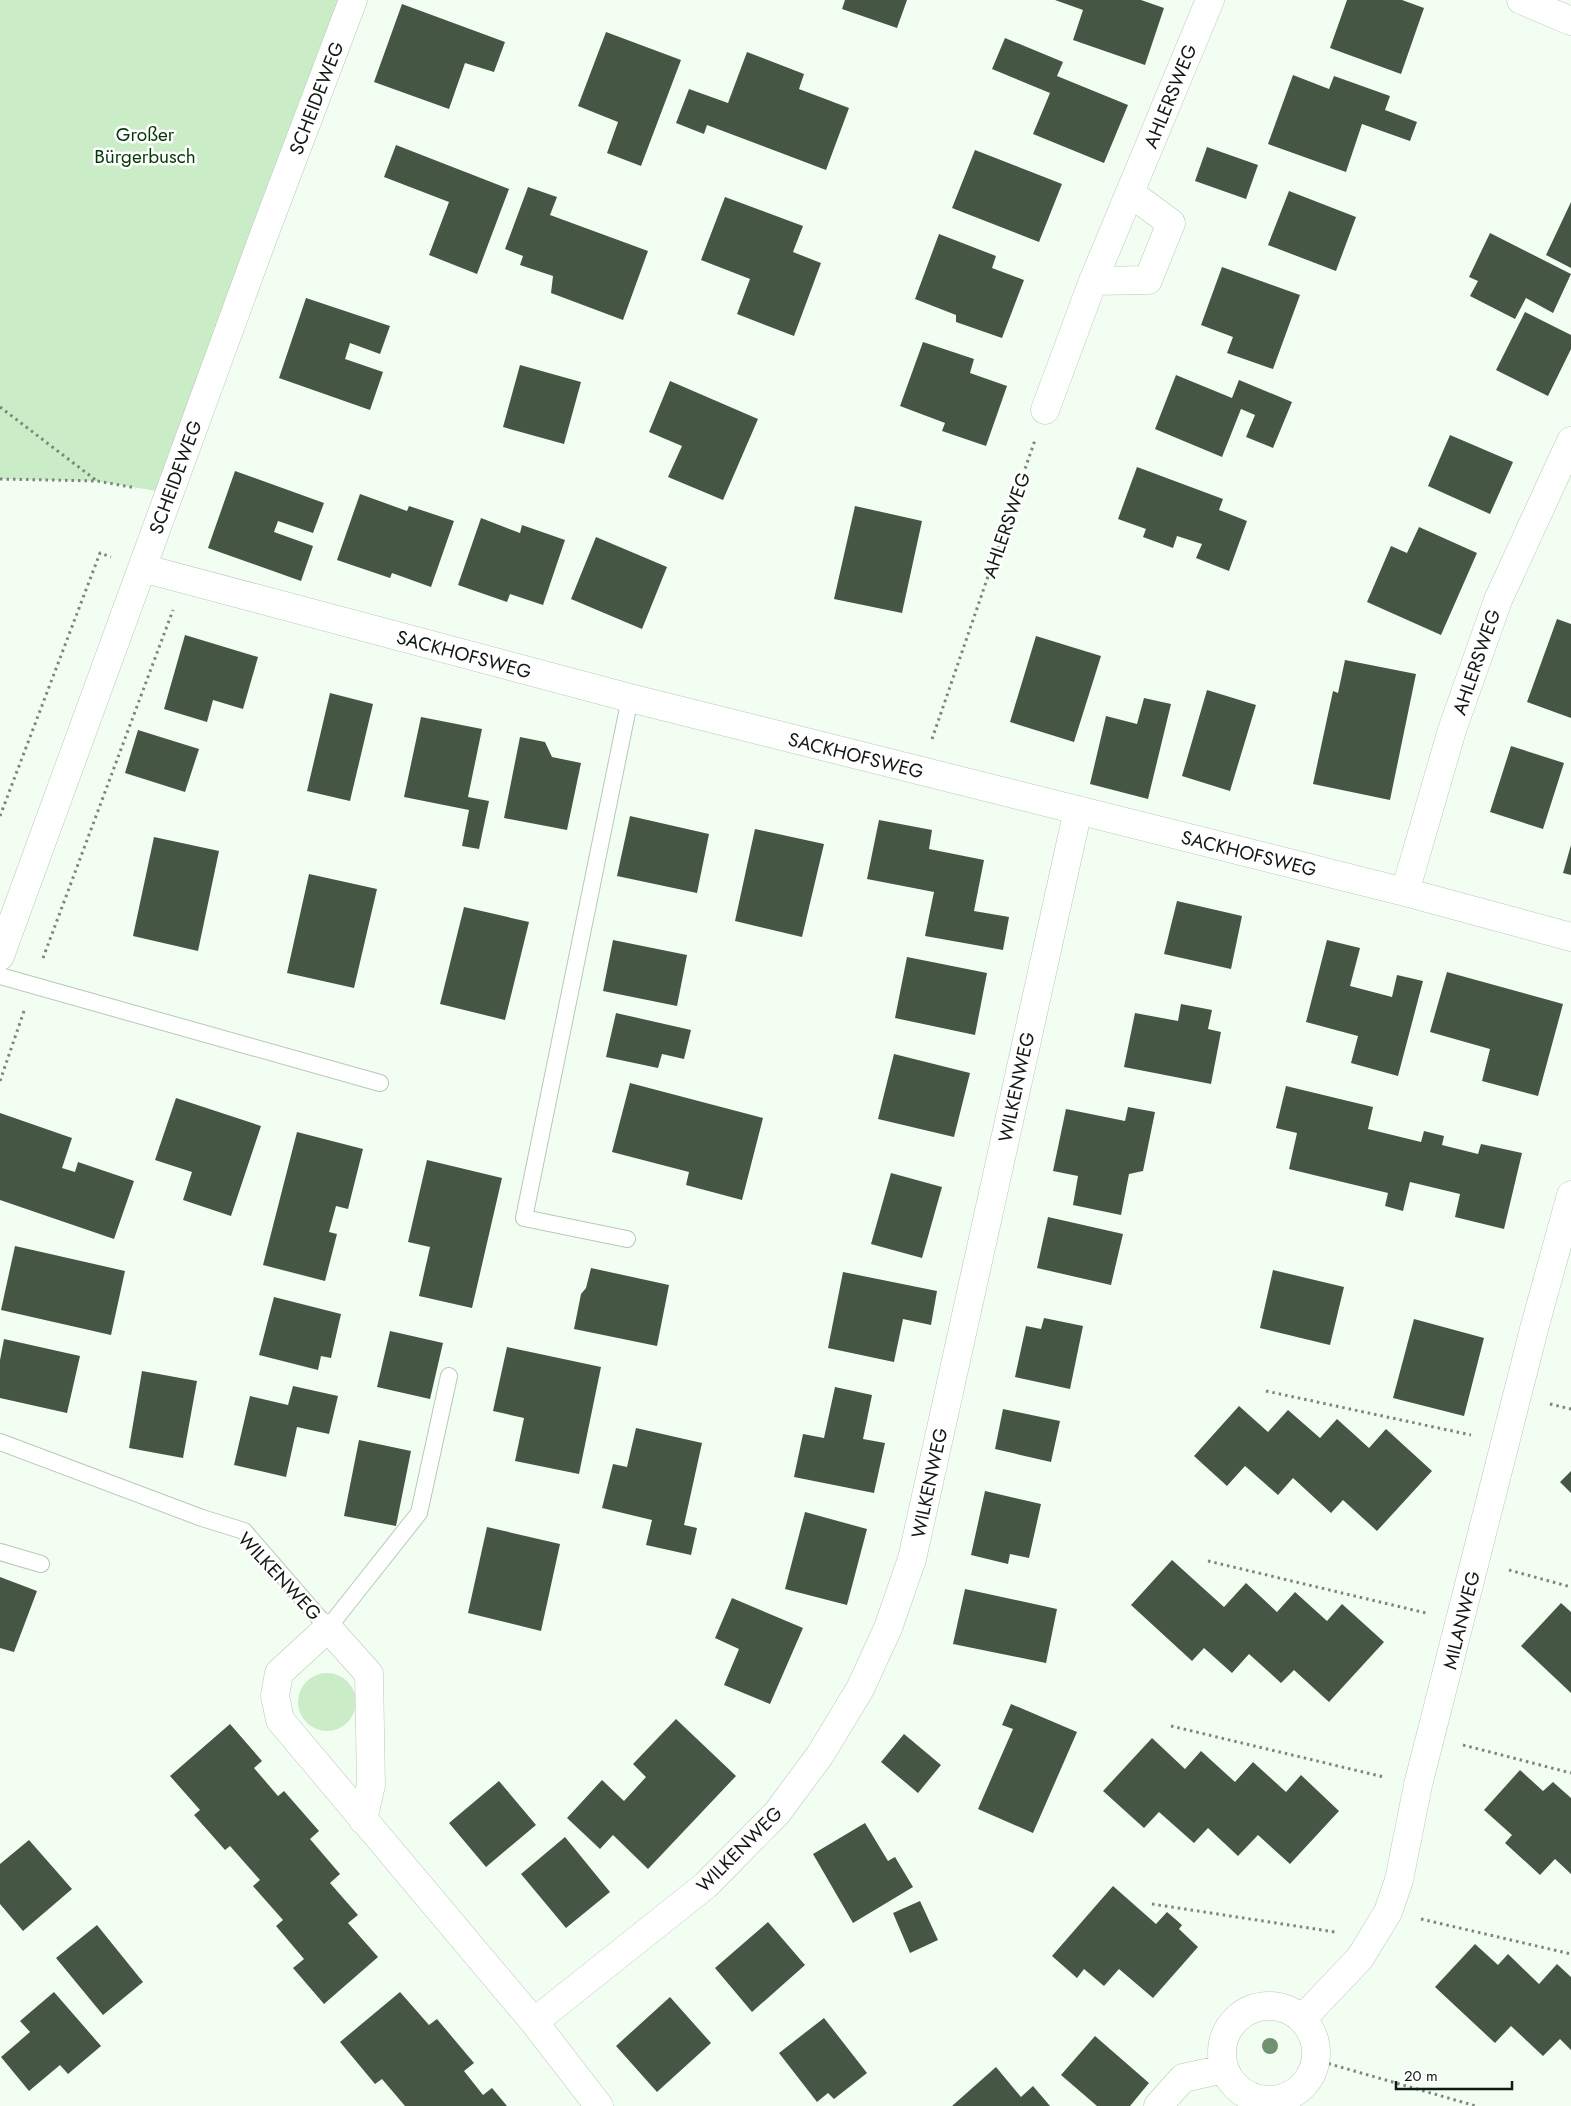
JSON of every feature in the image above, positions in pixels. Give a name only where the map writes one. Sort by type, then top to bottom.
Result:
[{"type":"street","name":"SCHEIDEWEG","points":[[0,956],[353,0]]},
{"type":"street","name":"AHLERSWEG","points":[[1045,410],[1093,281],[1210,0]]},
{"type":"street","points":[[1521,0],[1571,21]]},
{"type":"street","points":[[1093,281],[1148,280],[1171,223],[1130,193]]},
{"type":"street","name":"AHLERSWEG","points":[[1405,892],[1452,730],[1498,600],[1571,441]]},
{"type":"street","name":"SACKHOFSWEG","points":[[142,568],[630,698],[1405,892],[1571,937]]},
{"type":"street","name":"WILKENWEG","points":[[534,2022],[706,1885],[777,1813],[820,1755],[855,1697],[888,1628],[912,1559],[1078,810]]},
{"type":"street","name":"MILANWEG","points":[[1302,2019],[1360,1958],[1388,1912],[1399,1880],[1418,1785],[1534,1329],[1571,1195]]},
{"type":"street","name":"WILKENWEG","points":[[363,1820],[371,1785],[369,1674],[328,1628],[279,1673],[275,1696],[280,1720],[363,1820],[534,2022],[599,2106]]},
{"type":"street","points":[[1274,2005],[1289,2010],[1302,2019],[1314,2038],[1316,2060],[1311,2074],[1302,2087],[1290,2096],[1276,2103],[1260,2099],[1244,2094],[1233,2083],[1224,2069],[1222,2053],[1224,2037],[1231,2023],[1243,2013],[1258,2006],[1274,2005]]},
{"type":"street","points":[[1158,2106],[1183,2078],[1224,2069]]},
{"type":"lane","points":[[627,1239],[524,1218],[630,698]]},
{"type":"lane","points":[[0,976],[380,1083]]},
{"type":"lane","points":[[328,1628],[419,1513],[449,1376]]},
{"type":"lane","name":"WILKENWEG","points":[[0,1442],[202,1518],[244,1530],[328,1628]]},
{"type":"lane","points":[[0,1552],[42,1564]]},
{"type":"path","points":[[0,406],[97,481]]},
{"type":"path","name":"AHLERSWEG","points":[[921,771],[1045,410]]},
{"type":"path","points":[[0,479],[97,481],[169,494]]},
{"type":"path","points":[[0,816],[46,701],[100,553]]},
{"type":"path","points":[[0,1082],[33,985],[185,579]]},
{"type":"path","points":[[1266,1391],[1506,1442]]},
{"type":"path","points":[[1208,1561],[1460,1622]]},
{"type":"path","points":[[1476,1562],[1571,1587]]},
{"type":"path","points":[[1171,1726],[1418,1785]]},
{"type":"path","points":[[1431,1737],[1571,1773]]},
{"type":"path","points":[[1152,1904],[1372,1938]]},
{"type":"path","points":[[1388,1912],[1571,1954]]},
{"type":"path","points":[[1316,2060],[1476,2106]]},
{"type":"green space","name":"Großer Bürgerbusch","points":[[0,0],[353,0],[168,493],[97,481],[0,479]]},
{"type":"green space","points":[[321,1673],[333,1673],[348,1681],[356,1696],[356,1708],[348,1723],[333,1731],[321,1731],[306,1723],[298,1708],[298,1696],[306,1681]]},
{"type":"building","points":[[845,0],[907,0],[897,28],[842,9]]},
{"type":"building","points":[[1055,0],[1141,0],[1164,8],[1145,65],[1073,40],[1083,10]]},
{"type":"building","points":[[1347,0],[1402,0],[1424,8],[1401,74],[1330,48]]},
{"type":"building","points":[[402,4],[505,42],[494,72],[465,63],[449,109],[374,82]]},
{"type":"building","points":[[606,32],[681,60],[641,166],[607,153],[618,122],[578,106]]},
{"type":"building","points":[[1005,38],[1063,62],[1057,76],[1128,105],[1104,163],[1033,134],[1050,93],[992,69]]},
{"type":"building","points":[[747,52],[804,74],[799,89],[849,108],[826,170],[707,125],[704,134],[676,123],[689,89],[728,103]]},
{"type":"building","points":[[1293,75],[1329,89],[1334,76],[1390,96],[1385,110],[1417,122],[1410,141],[1362,124],[1346,172],[1268,144]]},
{"type":"building","points":[[396,145],[509,189],[477,274],[429,255],[449,202],[384,177]]},
{"type":"building","points":[[1207,147],[1258,165],[1246,199],[1195,181]]},
{"type":"building","points":[[975,150],[1062,184],[1039,242],[952,208]]},
{"type":"building","points":[[528,187],[557,197],[550,215],[648,251],[623,320],[551,293],[553,276],[520,265],[523,256],[505,249]]},
{"type":"building","points":[[1289,191],[1356,217],[1336,271],[1268,245]]},
{"type":"building","points":[[725,197],[803,226],[793,252],[821,263],[794,336],[737,314],[750,279],[701,260]]},
{"type":"building","points":[[1571,202],[1571,268],[1546,255]]},
{"type":"building","points":[[1490,233],[1571,274],[1553,313],[1526,298],[1515,319],[1470,296],[1478,281],[1469,277]]},
{"type":"building","points":[[939,234],[996,256],[992,268],[1024,280],[1002,338],[956,322],[956,315],[915,299]]},
{"type":"building","points":[[1222,267],[1300,295],[1273,369],[1227,353],[1233,337],[1201,325]]},
{"type":"building","points":[[306,298],[390,326],[380,354],[350,343],[345,359],[383,372],[370,410],[279,378]]},
{"type":"building","points":[[1525,312],[1571,335],[1571,349],[1548,396],[1496,370]]},
{"type":"building","points":[[923,342],[974,359],[970,373],[1007,386],[986,446],[942,431],[945,423],[900,406]]},
{"type":"building","points":[[520,365],[581,382],[564,444],[503,427]]},
{"type":"building","points":[[1176,375],[1232,398],[1239,380],[1292,402],[1273,448],[1246,437],[1255,415],[1241,409],[1222,457],[1155,429]]},
{"type":"building","points":[[670,381],[758,419],[723,500],[668,477],[682,446],[649,432]]},
{"type":"building","points":[[1450,435],[1513,462],[1490,514],[1428,486]]},
{"type":"building","points":[[1137,467],[1223,499],[1219,510],[1247,521],[1229,571],[1196,558],[1202,544],[1177,536],[1173,548],[1143,537],[1146,529],[1118,519]]},
{"type":"building","points":[[235,471],[324,503],[313,533],[278,521],[274,532],[313,546],[301,581],[208,548]]},
{"type":"building","points":[[360,494],[407,511],[409,506],[454,521],[431,587],[392,573],[390,578],[337,560]]},
{"type":"building","points":[[855,506],[922,521],[902,613],[834,599]]},
{"type":"building","points":[[481,518],[520,533],[522,525],[565,540],[543,605],[510,594],[507,602],[458,585]]},
{"type":"building","points":[[1419,527],[1477,553],[1441,635],[1367,602],[1391,546],[1407,553]]},
{"type":"building","points":[[596,537],[667,567],[642,629],[571,599]]},
{"type":"building","points":[[1557,619],[1571,624],[1571,718],[1527,702]]},
{"type":"building","points":[[185,635],[258,657],[243,709],[213,700],[207,722],[164,709]]},
{"type":"building","points":[[1036,636],[1101,656],[1074,742],[1010,722]]},
{"type":"building","points":[[1345,660],[1416,674],[1390,800],[1313,784],[1333,691],[1338,693]]},
{"type":"building","points":[[1207,690],[1256,705],[1230,791],[1182,776]]},
{"type":"building","points":[[330,693],[373,704],[350,801],[307,791]]},
{"type":"building","points":[[1144,698],[1171,704],[1148,799],[1090,784],[1106,716],[1137,724]]},
{"type":"building","points":[[421,717],[482,729],[468,797],[489,801],[479,849],[462,846],[469,810],[404,797]]},
{"type":"building","points":[[138,730],[199,749],[185,792],[125,773]]},
{"type":"building","points":[[520,737],[545,742],[552,757],[581,763],[567,830],[504,818]]},
{"type":"building","points":[[1511,746],[1564,763],[1543,829],[1490,812]]},
{"type":"building","points":[[630,816],[709,834],[697,893],[617,876]]},
{"type":"building","points":[[879,820],[932,830],[929,849],[984,860],[974,911],[1009,917],[1003,950],[925,936],[934,892],[867,879]]},
{"type":"building","points":[[755,829],[824,844],[802,937],[735,921]]},
{"type":"building","points":[[154,837],[219,851],[198,951],[133,936]]},
{"type":"building","points":[[1571,845],[1571,875],[1563,873]]},
{"type":"building","points":[[309,874],[377,889],[354,988],[287,973]]},
{"type":"building","points":[[1177,901],[1242,916],[1231,969],[1164,954]]},
{"type":"building","points":[[464,907],[529,922],[505,1020],[440,1004]]},
{"type":"building","points":[[613,940],[687,955],[677,1006],[603,991]]},
{"type":"building","points":[[1327,940],[1360,948],[1350,986],[1392,997],[1397,975],[1423,981],[1398,1076],[1351,1063],[1358,1036],[1306,1022]]},
{"type":"building","points":[[907,957],[987,973],[975,1035],[895,1018]]},
{"type":"building","points":[[1447,972],[1563,1004],[1538,1096],[1482,1081],[1490,1049],[1430,1032]]},
{"type":"building","points":[[1181,1004],[1212,1010],[1208,1029],[1221,1032],[1211,1084],[1124,1067],[1135,1013],[1178,1021]]},
{"type":"building","points":[[616,1013],[691,1030],[684,1059],[662,1054],[658,1068],[606,1057]]},
{"type":"building","points":[[894,1054],[970,1073],[954,1137],[878,1119]]},
{"type":"building","points":[[630,1083],[763,1118],[742,1200],[686,1185],[689,1172],[612,1152]]},
{"type":"building","points":[[1286,1086],[1373,1107],[1368,1129],[1421,1142],[1424,1131],[1444,1136],[1442,1145],[1478,1154],[1481,1144],[1522,1153],[1504,1229],[1455,1217],[1460,1194],[1410,1182],[1403,1211],[1385,1206],[1388,1193],[1289,1169],[1297,1133],[1276,1128]]},
{"type":"building","points":[[176,1098],[261,1126],[231,1216],[183,1200],[192,1172],[155,1160]]},
{"type":"building","points":[[1128,1107],[1155,1112],[1143,1171],[1129,1174],[1121,1215],[1073,1205],[1078,1176],[1053,1171],[1066,1109],[1125,1121]]},
{"type":"building","points":[[0,1113],[72,1138],[62,1168],[75,1172],[78,1162],[134,1181],[114,1239],[0,1200]]},
{"type":"building","points":[[297,1132],[363,1149],[348,1209],[336,1206],[329,1232],[337,1234],[325,1281],[263,1265]]},
{"type":"building","points":[[427,1160],[502,1178],[472,1308],[419,1296],[430,1247],[408,1242]]},
{"type":"building","points":[[891,1173],[942,1187],[922,1258],[871,1244]]},
{"type":"building","points":[[1048,1217],[1123,1234],[1111,1285],[1037,1268]]},
{"type":"building","points":[[15,1246],[125,1271],[111,1335],[1,1310]]},
{"type":"building","points":[[591,1268],[669,1285],[657,1346],[574,1329],[581,1294],[586,1288]]},
{"type":"building","points":[[1273,1270],[1344,1287],[1330,1345],[1260,1328]]},
{"type":"building","points":[[843,1272],[937,1291],[931,1325],[903,1319],[894,1362],[828,1348]]},
{"type":"building","points":[[274,1297],[341,1314],[331,1358],[321,1356],[318,1370],[259,1355]]},
{"type":"building","points":[[1044,1318],[1083,1326],[1070,1389],[1015,1377],[1026,1326],[1041,1329]]},
{"type":"building","points":[[1414,1319],[1484,1338],[1464,1416],[1393,1398]]},
{"type":"building","points":[[390,1331],[443,1343],[430,1399],[377,1387]]},
{"type":"building","points":[[4,1339],[80,1356],[67,1413],[0,1398],[0,1360]]},
{"type":"building","points":[[507,1347],[601,1367],[579,1474],[515,1461],[524,1418],[493,1411]]},
{"type":"building","points":[[142,1371],[197,1381],[183,1458],[129,1448]]},
{"type":"building","points":[[293,1386],[338,1396],[329,1434],[297,1427],[286,1477],[234,1465],[250,1396],[288,1405]]},
{"type":"building","points":[[835,1387],[872,1395],[863,1439],[885,1443],[874,1493],[794,1477],[803,1434],[824,1438]]},
{"type":"building","points":[[1239,1406],[1268,1432],[1288,1410],[1320,1438],[1337,1419],[1369,1448],[1386,1429],[1432,1471],[1377,1531],[1343,1500],[1331,1513],[1293,1478],[1278,1495],[1245,1466],[1227,1486],[1194,1456]]},
{"type":"building","points":[[1003,1409],[1060,1421],[1051,1462],[995,1449]]},
{"type":"building","points":[[636,1428],[702,1443],[684,1525],[697,1528],[691,1555],[646,1545],[652,1520],[602,1508],[613,1464],[627,1467]]},
{"type":"building","points":[[359,1440],[411,1451],[396,1526],[344,1516]]},
{"type":"building","points":[[1571,1471],[1571,1493],[1560,1482]]},
{"type":"building","points":[[985,1491],[1041,1504],[1029,1558],[1010,1554],[1008,1564],[971,1555]]},
{"type":"building","points":[[805,1512],[867,1529],[847,1605],[785,1589]]},
{"type":"building","points":[[487,1527],[560,1544],[541,1631],[468,1613]]},
{"type":"building","points":[[1172,1560],[1224,1607],[1246,1583],[1277,1612],[1295,1592],[1327,1621],[1342,1604],[1384,1642],[1329,1702],[1294,1670],[1281,1683],[1249,1654],[1232,1673],[1204,1648],[1192,1661],[1131,1605]]},
{"type":"building","points":[[0,1577],[37,1591],[14,1652],[0,1648]]},
{"type":"building","points":[[965,1589],[1057,1609],[1046,1663],[953,1644]]},
{"type":"building","points":[[732,1598],[803,1628],[770,1704],[724,1685],[739,1649],[715,1638]]},
{"type":"building","points":[[1561,1603],[1571,1612],[1571,1693],[1521,1646]]},
{"type":"building","points":[[1011,1704],[1077,1732],[1033,1833],[978,1809],[1013,1729],[1002,1725]]},
{"type":"building","points":[[676,1719],[736,1776],[648,1869],[613,1835],[600,1849],[567,1818],[602,1780],[624,1801],[646,1777],[633,1764]]},
{"type":"building","points":[[230,1724],[262,1761],[254,1768],[278,1796],[284,1791],[319,1831],[310,1839],[340,1874],[330,1883],[358,1915],[348,1923],[378,1957],[324,2004],[293,1968],[304,1959],[276,1926],[283,1920],[253,1886],[260,1880],[230,1846],[225,1850],[194,1815],[200,1810],[170,1776]]},
{"type":"building","points":[[904,1734],[941,1765],[918,1793],[881,1762]]},
{"type":"building","points":[[1152,1738],[1185,1769],[1201,1751],[1235,1782],[1253,1762],[1286,1792],[1301,1775],[1339,1811],[1290,1864],[1258,1835],[1238,1856],[1208,1828],[1194,1843],[1159,1812],[1144,1828],[1103,1791]]},
{"type":"building","points":[[1520,1770],[1543,1791],[1553,1782],[1571,1798],[1571,1874],[1555,1859],[1540,1875],[1505,1843],[1512,1835],[1484,1810]]},
{"type":"building","points":[[499,1781],[536,1825],[486,1867],[449,1823]]},
{"type":"building","points":[[865,1823],[888,1861],[895,1857],[913,1887],[853,1923],[813,1854]]},
{"type":"building","points":[[565,1837],[610,1892],[566,1928],[521,1874]]},
{"type":"building","points":[[29,1840],[72,1889],[23,1931],[0,1904],[0,1864]]},
{"type":"building","points":[[1113,1886],[1156,1924],[1167,1912],[1182,1925],[1179,1929],[1198,1947],[1153,1998],[1119,1969],[1104,1986],[1084,1969],[1077,1978],[1052,1956]]},
{"type":"building","points":[[920,1901],[938,1940],[910,1953],[893,1913]]},
{"type":"building","points":[[768,1922],[805,1965],[752,2012],[715,1968]]},
{"type":"building","points":[[97,1925],[143,1982],[103,2015],[56,1958]]},
{"type":"building","points":[[1475,1944],[1498,1965],[1508,1954],[1539,1984],[1557,1964],[1571,1977],[1571,2050],[1560,2039],[1543,2056],[1511,2026],[1495,2043],[1435,1987]]},
{"type":"building","points":[[54,1992],[101,2046],[68,2074],[60,2065],[29,2091],[1,2057],[30,2032],[20,2021]]},
{"type":"building","points":[[400,1992],[429,2025],[437,2019],[474,2063],[464,2071],[483,2095],[492,2088],[507,2106],[405,2106],[382,2079],[375,2084],[340,2042]]},
{"type":"building","points":[[670,1997],[711,2043],[657,2092],[616,2046]]},
{"type":"building","points":[[824,2018],[867,2073],[834,2099],[828,2093],[817,2102],[779,2053]]},
{"type":"building","points":[[1095,2036],[1149,2083],[1130,2106],[1097,2106],[1061,2075]]},
{"type":"building","points":[[996,2067],[1021,2097],[1033,2086],[1050,2106],[952,2106]]}]
